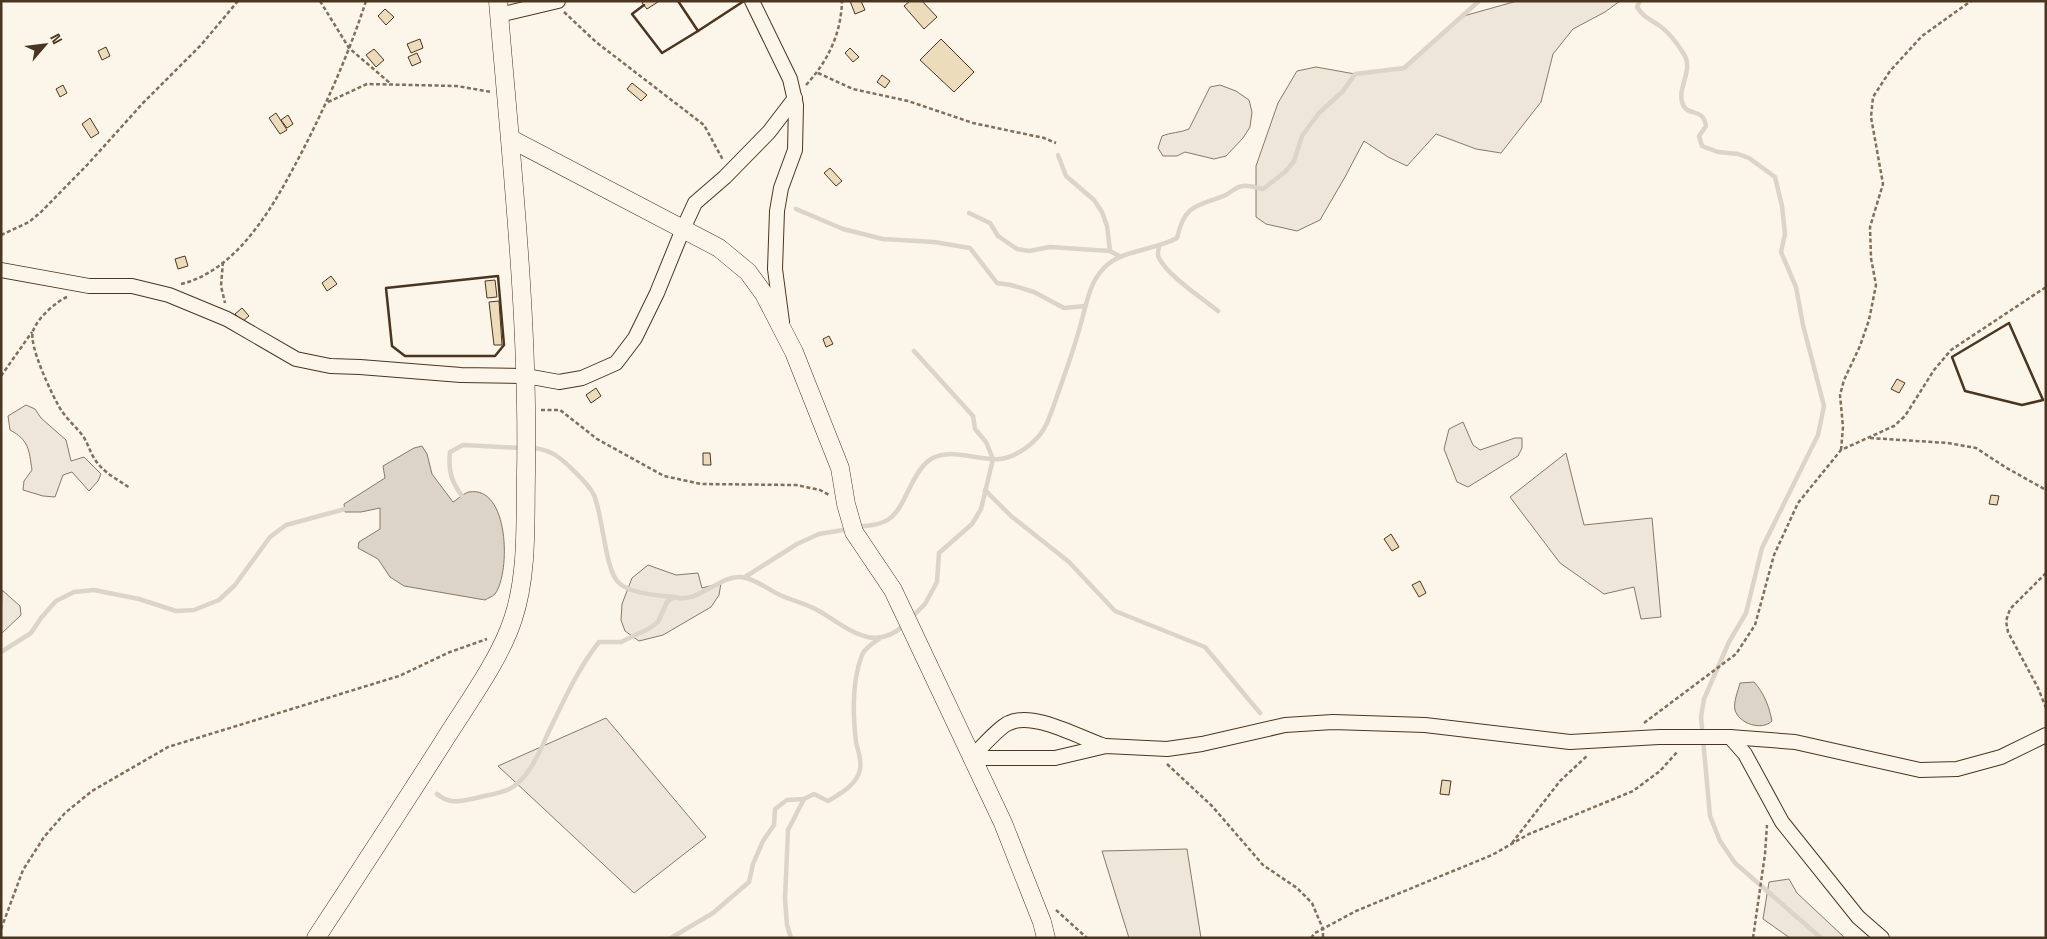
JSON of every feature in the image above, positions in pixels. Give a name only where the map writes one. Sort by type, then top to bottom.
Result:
[{"type":"street","points":[[752,1],[790,79],[795,98],[797,128],[795,150],[781,188],[777,211],[776,269],[783,332]]},
{"type":"street","points":[[316,938],[483,680],[508,631],[517,602],[523,558],[527,410],[526,376],[511,140],[499,8],[556,2]]},
{"type":"street","points":[[1,270],[89,286],[132,286],[160,292],[234,323],[296,359],[330,366],[461,375],[526,376],[559,382],[582,378],[616,363],[634,338],[657,293],[695,203],[730,172],[769,132],[795,98]]},
{"type":"street","points":[[511,140],[719,248],[748,272],[764,294],[794,352],[840,468],[846,504],[854,532],[893,590],[1003,823],[1042,922],[1046,938]]},
{"type":"street","points":[[972,758],[1008,723],[1024,720],[1042,722],[1106,746]]},
{"type":"street","points":[[972,758],[1055,758],[1106,746],[1167,749],[1202,744],[1285,725],[1333,722],[1425,725],[1570,742],[1691,737],[1730,737],[1795,742],[1920,770],[1957,769],[2001,757],[2046,735]]},
{"type":"street","points":[[1730,737],[1745,754],[1782,822],[1858,917],[1882,938]]},
{"type":"path","points":[[1,235],[29,222],[42,212],[144,103],[202,45],[238,1]]},
{"type":"path","points":[[320,1],[349,48],[391,84]]},
{"type":"path","points":[[174,284],[182,284],[210,272],[237,250],[280,194],[326,103],[366,1]]},
{"type":"path","points":[[795,98],[818,73],[830,55],[836,38],[842,1]]},
{"type":"path","points":[[1841,450],[1843,427],[1840,395],[1844,380],[1860,346],[1869,320],[1876,284],[1871,258],[1870,227],[1883,184],[1871,118],[1873,97],[1890,70],[1922,36],[1971,1]]},
{"type":"path","points":[[556,2],[596,42],[704,125],[730,172]]},
{"type":"path","points":[[818,73],[853,89],[908,101],[973,123],[1044,138],[1056,143]]},
{"type":"path","points":[[326,103],[366,84],[457,86],[507,95]]},
{"type":"path","points":[[223,261],[221,286],[226,306],[234,323]]},
{"type":"path","points":[[1,376],[51,306],[89,286]]},
{"type":"path","points":[[1639,725],[1646,722],[1736,654],[1755,625],[1774,555],[1798,503],[1841,450],[1894,426],[1905,416],[1934,370],[1951,350],[2046,287]]},
{"type":"path","points":[[32,332],[33,341],[48,387],[62,412],[84,438],[90,454],[100,466],[130,488]]},
{"type":"path","points":[[527,410],[560,410],[597,439],[664,476],[701,484],[796,485],[820,490],[846,504]]},
{"type":"path","points":[[1868,438],[1948,443],[1976,448],[2046,490]]},
{"type":"path","points":[[2046,573],[2010,609],[2006,621],[2008,632],[2038,688],[2046,708]]},
{"type":"path","points":[[1,928],[23,870],[44,837],[65,813],[92,791],[126,771],[168,747],[399,676],[450,652],[508,631]]},
{"type":"path","points":[[1311,938],[1356,910],[1423,885],[1492,855],[1529,834],[1634,791],[1660,771],[1691,737]]},
{"type":"path","points":[[1511,844],[1560,781],[1606,740]]},
{"type":"path","points":[[1148,748],[1187,781],[1212,806],[1263,864],[1297,888],[1312,903],[1323,929],[1323,938]]},
{"type":"path","points":[[1753,938],[1765,854],[1769,799]]},
{"type":"shaded area","points":[[1517,1],[1620,1],[1605,12],[1573,29],[1553,54],[1541,102],[1501,153],[1476,149],[1436,134],[1407,166],[1388,157],[1364,141],[1320,220],[1297,231],[1266,224],[1256,217],[1256,166],[1278,103],[1297,71],[1316,67],[1355,74],[1404,68],[1460,17]]},
{"type":"shaded area","points":[[1220,85],[1236,91],[1249,100],[1252,112],[1250,127],[1243,138],[1226,156],[1214,159],[1185,152],[1177,156],[1163,156],[1158,148],[1162,136],[1189,129],[1210,87]]},
{"type":"shaded area","points":[[26,405],[35,409],[41,418],[66,440],[71,461],[84,457],[101,474],[98,481],[89,491],[72,472],[63,475],[55,497],[43,496],[23,490],[24,481],[32,470],[30,457],[25,442],[10,430],[8,416]]},
{"type":"shaded area","points":[[1463,422],[1473,445],[1480,450],[1515,438],[1522,438],[1522,448],[1518,456],[1468,487],[1457,482],[1444,449],[1449,429]]},
{"type":"shaded area","points":[[422,446],[427,454],[432,474],[453,502],[469,492],[482,493],[492,502],[499,515],[503,532],[503,568],[500,583],[495,594],[485,600],[404,586],[390,577],[378,559],[358,548],[359,542],[380,529],[380,508],[361,512],[345,512],[344,504],[385,478],[383,466],[414,448]]},
{"type":"shaded area","points":[[1566,453],[1584,525],[1652,518],[1661,617],[1641,619],[1634,587],[1604,594],[1560,563],[1510,497]]},
{"type":"shaded area","points":[[648,565],[676,575],[698,573],[702,588],[721,583],[719,595],[711,607],[663,635],[639,641],[625,631],[621,620],[622,604],[632,578]]},
{"type":"shaded area","points":[[2,590],[20,606],[21,615],[1,634]]},
{"type":"shaded area","points":[[1754,682],[1766,700],[1772,721],[1768,724],[1757,726],[1746,722],[1737,715],[1735,710],[1735,700],[1740,683]]},
{"type":"shaded area","points":[[606,718],[706,837],[634,893],[498,766]]},
{"type":"shaded area","points":[[1187,849],[1201,938],[1129,938],[1102,851]]},
{"type":"shaded area","points":[[1789,879],[1797,893],[1845,938],[1790,938],[1763,919],[1769,882]]},
{"type":"building","points":[[644,1],[658,2],[647,9],[642,3]]},
{"type":"building","points":[[850,1],[861,1],[865,10],[855,14]]},
{"type":"building","points":[[910,1],[922,1],[937,17],[924,29],[904,6]]},
{"type":"building","points":[[385,9],[394,17],[386,25],[378,16]]},
{"type":"building","points":[[420,39],[423,48],[411,53],[407,44]]},
{"type":"building","points":[[941,39],[974,72],[954,92],[920,60]]},
{"type":"building","points":[[106,47],[110,56],[102,60],[98,51]]},
{"type":"building","points":[[850,48],[859,57],[853,62],[845,53]]},
{"type":"building","points":[[374,49],[384,60],[376,67],[366,55]]},
{"type":"building","points":[[417,53],[421,62],[412,66],[408,57]]},
{"type":"building","points":[[882,75],[890,81],[885,88],[877,82]]},
{"type":"building","points":[[632,83],[647,95],[641,101],[627,89]]},
{"type":"building","points":[[63,85],[67,93],[60,97],[56,89]]},
{"type":"building","points":[[276,113],[287,130],[280,134],[269,118]]},
{"type":"building","points":[[288,115],[293,124],[287,128],[281,120]]},
{"type":"building","points":[[90,118],[99,133],[91,138],[82,124]]},
{"type":"building","points":[[830,168],[842,181],[836,186],[824,173]]},
{"type":"building","points":[[185,256],[188,266],[178,269],[175,259]]},
{"type":"building","points":[[331,276],[337,284],[327,291],[322,283]]},
{"type":"building","points":[[495,280],[497,297],[487,298],[485,281]]},
{"type":"building","points":[[499,301],[502,345],[494,345],[489,302]]},
{"type":"building","points":[[242,308],[249,316],[242,322],[235,314]]},
{"type":"building","points":[[829,336],[833,344],[826,347],[823,339]]},
{"type":"building","points":[[1897,379],[1905,383],[1899,393],[1891,389]]},
{"type":"building","points":[[596,388],[601,396],[591,403],[586,395]]},
{"type":"building","points":[[703,453],[710,453],[711,465],[703,465]]},
{"type":"building","points":[[1991,495],[1999,496],[1997,505],[1989,504]]},
{"type":"building","points":[[1391,534],[1399,547],[1392,551],[1384,539]]},
{"type":"building","points":[[1420,581],[1426,593],[1419,597],[1412,585]]},
{"type":"building","points":[[1442,780],[1451,781],[1449,795],[1440,794]]},
{"type":"waterway","points":[[856,527],[878,524],[895,514],[921,468],[934,457],[952,454],[1000,459],[1015,455],[1029,446],[1047,422],[1072,353],[1089,294],[1095,280],[1104,268],[1119,257],[1177,238],[1180,227],[1188,212],[1200,205],[1226,195],[1241,186],[1263,189],[1285,172],[1294,161],[1302,136],[1319,113],[1343,91],[1355,74],[1404,68],[1479,1]]},
{"type":"waterway","points":[[1640,1],[1637,7],[1639,10],[1667,32],[1685,56],[1687,68],[1681,99],[1686,109],[1699,114],[1704,120],[1706,126],[1699,136],[1702,146],[1718,152],[1738,154],[1749,158],[1775,177],[1782,206],[1785,234],[1781,252],[1796,287],[1803,325],[1824,406],[1818,435],[1762,548],[1746,613],[1729,642],[1704,699],[1701,717],[1710,816],[1720,841],[1735,863],[1821,938]]},
{"type":"waterway","points":[[1058,155],[1066,176],[1094,200],[1102,212],[1107,226],[1110,251]]},
{"type":"waterway","points":[[796,209],[843,229],[883,239],[934,242],[970,248],[997,283],[1034,292],[1064,308],[1085,306]]},
{"type":"waterway","points":[[969,213],[990,223],[998,236],[1017,249],[1029,251],[1050,247],[1110,251],[1121,257]]},
{"type":"waterway","points":[[1159,247],[1158,257],[1169,272],[1218,311]]},
{"type":"waterway","points":[[911,618],[925,604],[937,582],[939,553],[972,524],[981,509],[993,459],[986,442],[975,429],[973,416],[914,351]]},
{"type":"waterway","points":[[462,496],[451,475],[449,464],[450,452],[463,445],[521,448]]},
{"type":"waterway","points":[[529,448],[542,449],[558,457],[592,491],[597,504],[610,567],[619,583],[637,592],[674,597]]},
{"type":"waterway","points":[[985,490],[1011,516],[1069,562],[1115,611],[1205,647],[1260,713]]},
{"type":"waterway","points":[[1,652],[31,633],[56,601],[74,592],[94,590],[139,599],[176,611],[194,610],[219,600],[235,585],[270,537],[286,525],[345,509]]},
{"type":"waterway","points":[[745,577],[797,544],[819,534],[849,529]]},
{"type":"waterway","points":[[437,794],[446,800],[460,801],[500,792],[513,787],[531,768],[572,684],[599,642],[621,642],[650,628],[658,622],[667,602],[674,597],[684,598],[693,596],[728,579],[746,578],[814,609],[860,635],[871,638],[882,637],[893,633],[904,625]]},
{"type":"waterway","points":[[671,938],[713,913],[749,882],[753,864],[763,841],[774,825],[775,809],[787,800],[804,799],[814,794],[828,801],[848,788],[856,779],[860,766],[854,721],[856,675],[863,652],[879,639]]},
{"type":"waterway","points":[[791,938],[787,925],[785,899],[788,830],[804,799]]},
{"type":"wall","points":[[678,1],[698,31],[744,1]]},
{"type":"wall","points":[[644,5],[632,14],[662,53],[698,31]]},
{"type":"wall","points":[[498,276],[504,345],[495,356],[405,356],[392,346],[386,288],[498,276]]},
{"type":"wall","points":[[2009,323],[2043,400],[2022,405],[1965,391],[1952,357],[2009,323]]}]
